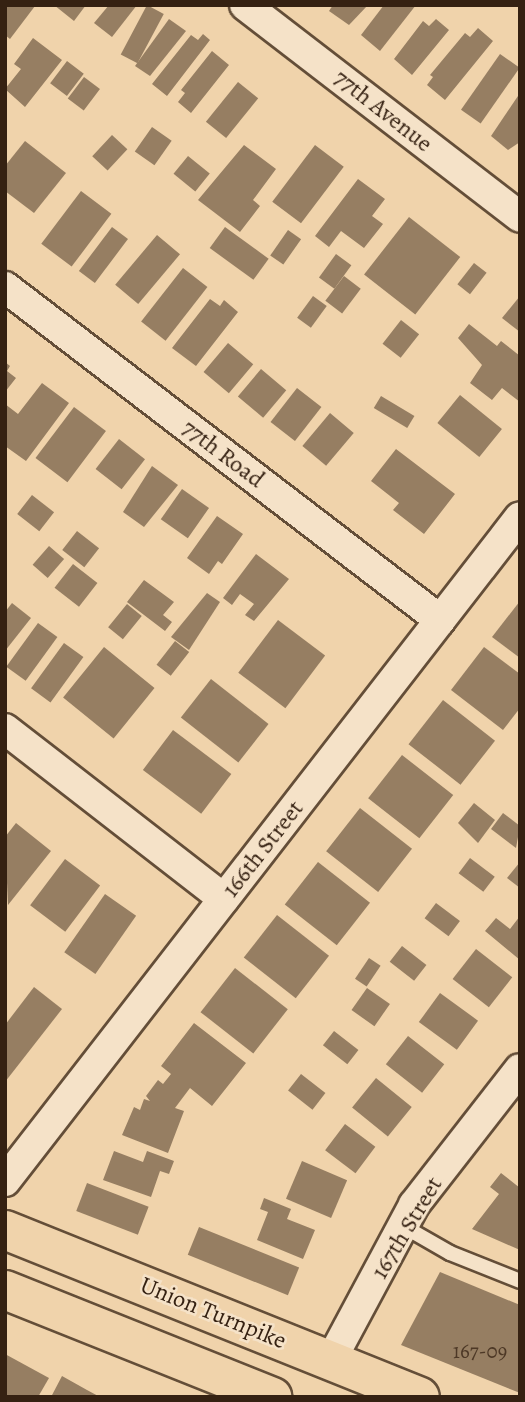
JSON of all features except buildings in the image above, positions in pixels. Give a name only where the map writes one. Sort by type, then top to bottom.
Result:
[{"type":"main road","name":"Union Turnpike","points":[[5,1230],[420,1397]]},
{"type":"main road","points":[[5,1290],[272,1397]]},
{"type":"street","name":"77th Avenue","points":[[245,5],[520,217]]},
{"type":"street","name":"77th Road","points":[[5,287],[440,620]]},
{"type":"street","name":"166th Street","points":[[5,1181],[440,620],[516,527]]},
{"type":"street","points":[[5,729],[224,899]]},
{"type":"street","name":"167th Street","points":[[331,1360],[403,1226],[520,1069]]},
{"type":"lane","points":[[403,1226],[450,1253],[520,1281]]}]
